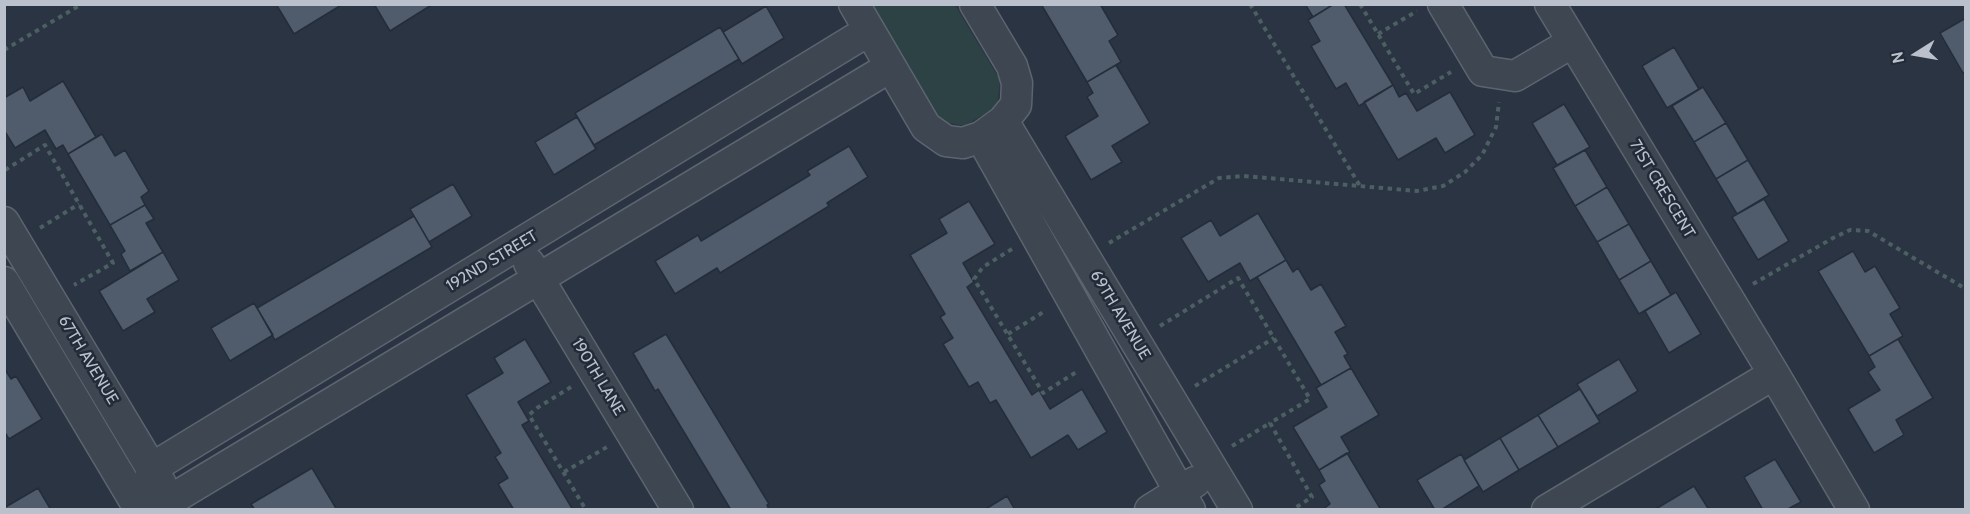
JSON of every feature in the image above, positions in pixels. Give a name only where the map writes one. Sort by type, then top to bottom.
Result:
[{"type":"street","points":[[854,4],[926,127],[946,141],[963,143],[992,129],[1016,105],[1017,82],[1012,66],[975,4]]},
{"type":"street","name":"71ST CRESCENT","points":[[1550,4],[1854,510]]},
{"type":"street","points":[[1432,7],[1483,71],[1515,76],[1573,42]]},
{"type":"street","name":"192ND STREET","points":[[152,468],[868,31]]},
{"type":"street","points":[[156,506],[890,67]]},
{"type":"street","name":"69TH AVENUE","points":[[992,129],[1221,460],[1237,510]]},
{"type":"street","name":"69TH AVENUE","points":[[992,129],[1185,501]]},
{"type":"street","name":"67TH AVENUE","points":[[4,222],[152,468],[156,506]]},
{"type":"street","name":"190TH LANE","points":[[519,245],[678,510]]},
{"type":"street","name":"67TH AVENUE","points":[[4,282],[140,510]]},
{"type":"street","points":[[1547,510],[1774,374]]},
{"type":"street","points":[[1150,510],[1185,501],[1221,460]]},
{"type":"path","points":[[4,50],[82,4]]},
{"type":"path","points":[[1250,4],[1361,186]]},
{"type":"path","points":[[1360,4],[1414,94],[1457,69]]},
{"type":"path","points":[[1378,34],[1432,7]]},
{"type":"path","points":[[1108,244],[1219,178],[1244,176],[1417,190],[1443,186],[1465,172],[1482,155],[1496,127],[1500,98]]},
{"type":"path","points":[[5,170],[45,145],[114,262],[73,286]]},
{"type":"path","points":[[39,228],[80,204]]},
{"type":"path","points":[[1747,287],[1850,230],[1868,231],[1965,289]]},
{"type":"path","points":[[1013,248],[983,267],[974,279],[1043,393],[1084,368]]},
{"type":"path","points":[[1157,328],[1238,278],[1310,399],[1270,423],[1221,460]]},
{"type":"path","points":[[1008,334],[1049,309]]},
{"type":"path","points":[[1192,387],[1274,338]]},
{"type":"path","points":[[571,387],[529,415],[586,510]]},
{"type":"path","points":[[1270,423],[1312,497],[1292,510]]},
{"type":"path","points":[[564,472],[607,447]]},
{"type":"green space","points":[[868,5],[955,5],[1000,80],[997,107],[964,126],[936,120]]},
{"type":"building","points":[[276,4],[343,4],[294,34]]},
{"type":"building","points":[[374,4],[433,4],[390,31]]},
{"type":"building","points":[[1041,4],[1100,4],[1118,35],[1109,41],[1121,62],[1087,82]]},
{"type":"building","points":[[1305,4],[1334,4],[1313,17]]},
{"type":"building","points":[[1334,4],[1344,4],[1393,85],[1359,106],[1346,83],[1336,89],[1311,46],[1320,41],[1308,20]]},
{"type":"building","points":[[766,6],[784,38],[742,64],[723,32]]},
{"type":"building","points":[[1966,18],[1966,71],[1963,73],[1940,33]]},
{"type":"building","points":[[720,27],[739,59],[594,145],[575,113]]},
{"type":"building","points":[[1674,47],[1699,89],[1667,108],[1642,66]]},
{"type":"building","points":[[1116,65],[1150,123],[1112,146],[1122,162],[1091,180],[1065,136],[1098,116],[1087,97],[1093,93],[1087,82]]},
{"type":"building","points":[[63,81],[96,137],[68,154],[63,145],[56,149],[45,130],[15,148],[4,130],[4,98],[23,87],[30,101]]},
{"type":"building","points":[[1393,85],[1399,97],[1406,93],[1417,111],[1450,92],[1475,135],[1445,153],[1436,138],[1398,160],[1364,102]]},
{"type":"building","points":[[1703,87],[1726,123],[1694,142],[1672,106]]},
{"type":"building","points":[[1564,104],[1590,147],[1557,165],[1532,123]]},
{"type":"building","points":[[577,117],[596,149],[554,175],[535,142]]},
{"type":"building","points":[[1726,123],[1748,160],[1716,179],[1694,142]]},
{"type":"building","points":[[102,134],[115,156],[125,150],[149,191],[141,197],[145,205],[110,225],[68,154]]},
{"type":"building","points":[[849,146],[868,177],[827,203],[829,206],[720,273],[717,268],[675,294],[655,261],[698,235],[701,241],[810,175],[807,171]]},
{"type":"building","points":[[1585,150],[1607,187],[1575,206],[1553,168]]},
{"type":"building","points":[[1748,160],[1769,195],[1737,214],[1716,179]]},
{"type":"building","points":[[453,184],[472,216],[429,242],[410,209]]},
{"type":"building","points":[[1607,187],[1629,224],[1597,242],[1575,206]]},
{"type":"building","points":[[1764,199],[1789,241],[1758,260],[1732,217]]},
{"type":"building","points":[[969,201],[995,244],[963,263],[974,282],[967,287],[1032,395],[1039,390],[1050,409],[1082,389],[1107,432],[1078,450],[1068,435],[1031,458],[996,400],[990,403],[978,382],[969,387],[943,344],[953,338],[940,317],[945,314],[910,255],[947,233],[939,219]]},
{"type":"building","points":[[145,205],[154,219],[146,223],[163,252],[130,271],[121,254],[125,251],[110,225]]},
{"type":"building","points":[[1258,213],[1286,260],[1250,281],[1240,263],[1208,282],[1181,238],[1211,220],[1220,236]]},
{"type":"building","points":[[414,216],[432,247],[275,340],[257,308]]},
{"type":"building","points":[[1629,224],[1651,261],[1619,280],[1597,242]]},
{"type":"building","points":[[1853,251],[1865,272],[1875,266],[1900,308],[1890,314],[1903,336],[1869,356],[1818,271]]},
{"type":"building","points":[[163,252],[179,280],[147,299],[155,312],[123,331],[99,291]]},
{"type":"building","points":[[1286,260],[1293,272],[1298,268],[1311,290],[1321,284],[1346,326],[1335,332],[1348,354],[1344,356],[1351,368],[1321,385],[1257,277]]},
{"type":"building","points":[[1651,261],[1671,295],[1639,314],[1619,280]]},
{"type":"building","points":[[1676,292],[1701,334],[1669,353],[1645,311]]},
{"type":"building","points":[[254,303],[273,335],[230,361],[211,328]]},
{"type":"building","points":[[666,334],[769,504],[767,505],[769,510],[731,510],[658,389],[655,391],[633,353]]},
{"type":"building","points":[[525,339],[551,382],[518,402],[529,421],[522,425],[573,510],[514,510],[498,484],[508,478],[495,457],[501,453],[466,395],[503,373],[494,358]]},
{"type":"building","points":[[1898,339],[1933,398],[1896,420],[1904,435],[1874,453],[1848,409],[1880,390],[1868,372],[1875,367],[1869,356]]},
{"type":"building","points":[[1619,359],[1638,391],[1597,416],[1577,384]]},
{"type":"building","points":[[4,368],[11,379],[16,376],[42,419],[9,439],[4,431]]},
{"type":"building","points":[[1351,368],[1379,415],[1341,437],[1350,452],[1319,470],[1293,427],[1327,407],[1316,388]]},
{"type":"building","points":[[1580,389],[1600,422],[1558,447],[1538,415]]},
{"type":"building","points":[[1538,415],[1558,447],[1519,470],[1500,438]]},
{"type":"building","points":[[1500,438],[1519,470],[1483,492],[1464,460]]},
{"type":"building","points":[[1347,453],[1381,510],[1322,510],[1330,504],[1319,485],[1325,481],[1319,470]]},
{"type":"building","points":[[1461,454],[1479,486],[1441,510],[1435,510],[1417,480]]},
{"type":"building","points":[[1775,459],[1801,502],[1786,510],[1763,510],[1744,477]]},
{"type":"building","points":[[312,468],[337,510],[255,510],[251,504]]},
{"type":"building","points":[[1694,486],[1709,510],[1654,510]]},
{"type":"building","points":[[38,488],[51,510],[4,510],[4,508]]},
{"type":"building","points":[[1007,496],[1015,510],[984,510]]}]
